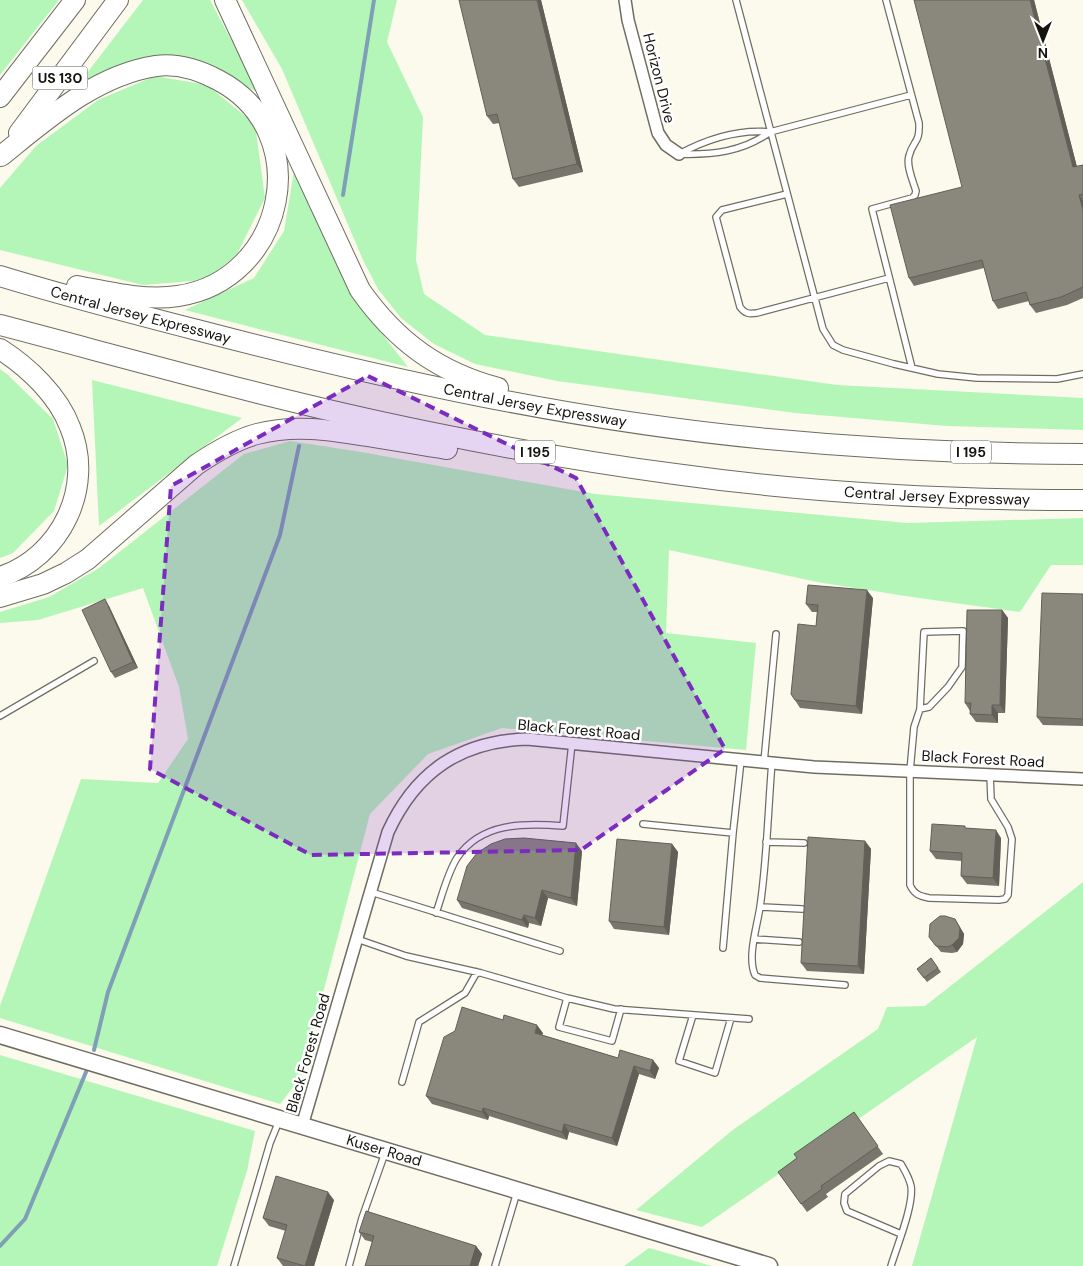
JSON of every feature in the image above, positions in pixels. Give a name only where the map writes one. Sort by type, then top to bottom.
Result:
[{"type":"highway","name":"US 130","points":[[0,97],[75,0]]},
{"type":"highway","name":"US 130","points":[[1,157],[118,0]]},
{"type":"highway","points":[[224,0],[360,290],[392,330],[429,359],[478,383],[685,429]]},
{"type":"highway","points":[[0,271],[143,297],[177,296],[195,292],[227,277],[254,252],[272,219],[277,200],[278,182],[273,146],[266,128],[242,96],[226,84],[193,70],[174,66],[157,66],[139,70],[117,77],[94,88],[58,110],[1,157]]},
{"type":"highway","name":"Central Jersey Expressway","points":[[0,276],[58,294],[300,357],[554,410],[766,439],[854,447],[942,452],[1083,454]]},
{"type":"highway","name":"Central Jersey Expressway","points":[[0,325],[299,403],[413,429],[547,454],[676,475],[860,492],[940,497],[1083,500]]},
{"type":"highway","points":[[0,348],[28,370],[61,409],[76,444],[78,463],[78,483],[74,503],[57,536],[29,564],[0,578]]},
{"type":"highway","points":[[0,598],[43,584],[88,559],[196,465],[213,453],[257,434],[281,429],[323,429],[464,452],[676,475]]},
{"type":"street","name":"Horizon Drive","points":[[625,0],[628,20],[658,134],[666,145],[679,154]]},
{"type":"street","name":"Black Forest Road","points":[[302,1126],[388,832],[396,814],[417,786],[437,767],[453,756],[471,748],[490,742],[527,739],[814,766],[1083,779]]},
{"type":"street","name":"Kuser Road","points":[[0,1035],[769,1266]]},
{"type":"lane","points":[[736,0],[814,298],[823,330],[833,345],[843,350],[938,374],[976,378],[1057,379],[1083,374]]},
{"type":"lane","points":[[886,0],[919,123],[920,135],[909,156],[908,163],[916,190],[915,195],[912,198],[872,209],[912,368]]},
{"type":"lane","points":[[679,154],[707,140],[754,131],[770,132],[911,95]]},
{"type":"lane","points":[[679,154],[711,154],[758,141],[770,132]]},
{"type":"lane","points":[[787,194],[722,210],[716,218],[740,307],[743,312],[749,314],[889,278]]},
{"type":"lane","points":[[920,710],[929,707],[948,687],[962,667],[962,631],[924,632],[920,710],[914,727],[910,771],[910,885],[913,892],[919,896],[999,900],[1005,899],[1008,895],[1012,839],[1008,827],[991,799],[990,774]]},
{"type":"lane","points":[[776,634],[768,762],[766,842],[752,968],[755,975],[760,978],[845,986]]},
{"type":"lane","points":[[0,716],[94,661]]},
{"type":"lane","points":[[436,913],[456,859],[469,843],[507,826],[530,824],[563,826],[572,743]]},
{"type":"lane","points":[[723,948],[732,834],[741,760]]},
{"type":"lane","points":[[642,824],[732,834]]},
{"type":"lane","points":[[766,842],[804,843]]},
{"type":"lane","points":[[371,892],[560,951]]},
{"type":"lane","points":[[760,907],[802,909]]},
{"type":"lane","points":[[357,940],[406,956],[477,972],[567,998],[621,1009],[750,1019]]},
{"type":"lane","points":[[754,940],[799,942]]},
{"type":"lane","points":[[402,1082],[420,1022],[465,993],[477,972]]},
{"type":"lane","points":[[567,998],[559,1027],[612,1041],[621,1009]]},
{"type":"lane","points":[[693,1015],[679,1062],[715,1073],[731,1018]]},
{"type":"lane","points":[[234,1266],[270,1143],[279,1119]]},
{"type":"lane","points":[[350,1266],[362,1218],[386,1151]]},
{"type":"lane","points":[[891,1266],[901,1234],[909,1205],[911,1188],[908,1176],[900,1164],[889,1161],[879,1166],[845,1194],[844,1203],[847,1212],[901,1234]]},
{"type":"lane","points":[[494,1266],[518,1190]]},
{"type":"highlighted area","points":[[368,376],[576,478],[725,749],[581,850],[311,855],[150,769],[171,486]]},
{"type":"green space","points":[[0,0],[59,0],[0,75]]},
{"type":"green space","points":[[143,0],[210,0],[259,93],[207,65],[132,63],[77,86]]},
{"type":"green space","points":[[242,0],[397,0],[387,42],[423,117],[416,260],[424,294],[485,335],[837,385],[1083,398],[1083,430],[947,426],[795,413],[557,381],[475,364],[434,344],[401,318],[378,289],[363,260],[282,69]]},
{"type":"green space","points":[[155,76],[207,85],[255,124],[265,198],[236,256],[205,280],[143,285],[0,250],[0,188],[36,146],[98,100]]},
{"type":"green space","points":[[295,165],[354,298],[408,367],[185,310],[254,278],[284,231]]},
{"type":"green space","points":[[0,369],[53,419],[68,465],[54,511],[13,553],[0,558]]},
{"type":"green space","points":[[92,380],[242,418],[99,526]]},
{"type":"green space","points":[[290,441],[595,494],[907,523],[1083,518],[1083,565],[1051,565],[1020,612],[817,582],[669,550],[666,633],[756,643],[746,750],[502,728],[428,754],[370,814],[301,1077],[280,1104],[0,1018],[0,1006],[81,779],[158,783],[188,739],[179,687],[143,588],[38,620],[0,623],[0,612],[49,597],[99,568],[244,454]]},
{"type":"green space","points":[[1083,882],[1083,1266],[912,1266],[977,1037],[702,1227],[636,1210],[734,1129],[878,1029],[887,1007],[925,1006]]},
{"type":"green space","points":[[0,1055],[255,1131],[247,1171],[217,1266],[0,1266]]},
{"type":"green space","points":[[649,1248],[712,1266],[624,1266]]},
{"type":"building","points":[[459,0],[537,0],[577,164],[513,179],[497,114],[487,116]]},
{"type":"building","points":[[914,0],[1030,0],[1073,167],[1083,165],[1083,194],[1079,195],[1083,210],[1083,287],[1061,297],[1030,305],[1026,292],[993,301],[982,260],[909,278],[890,205],[962,187]]},
{"type":"building","points":[[808,585],[867,590],[856,706],[795,700],[791,694],[798,624],[816,626],[818,605],[806,604]]},
{"type":"building","points":[[1042,593],[1083,594],[1083,719],[1037,717]]},
{"type":"building","points":[[105,599],[133,662],[111,672],[82,610]]},
{"type":"building","points":[[967,610],[1002,610],[1000,705],[992,705],[992,715],[970,714],[971,703],[965,703]]},
{"type":"building","points":[[932,824],[996,830],[993,878],[961,876],[962,853],[930,851]]},
{"type":"building","points":[[808,837],[865,841],[858,966],[801,963]]},
{"type":"building","points":[[524,838],[576,843],[571,898],[542,890],[535,918],[524,915],[522,920],[457,900],[467,866],[477,853],[491,844],[505,839]]},
{"type":"building","points":[[617,839],[672,844],[664,927],[609,921]]},
{"type":"building","points":[[940,916],[955,919],[960,928],[959,938],[948,947],[936,946],[929,937],[930,924]]},
{"type":"building","points":[[931,958],[938,968],[924,978],[917,969]]},
{"type":"building","points":[[462,1007],[503,1020],[504,1015],[537,1025],[535,1033],[618,1058],[620,1050],[653,1060],[650,1071],[634,1066],[612,1138],[564,1124],[562,1132],[483,1108],[482,1112],[426,1096],[444,1037],[455,1031]]},
{"type":"building","points":[[854,1112],[878,1146],[821,1186],[822,1189],[801,1204],[778,1172],[797,1158],[794,1154]]},
{"type":"building","points":[[276,1176],[328,1192],[305,1266],[277,1258],[287,1225],[263,1218]]},
{"type":"building","points":[[366,1211],[476,1246],[470,1266],[365,1266],[374,1236],[359,1232]]},
{"type":"waterway","points":[[343,195],[374,0]]},
{"type":"waterway","points":[[94,1050],[108,992],[280,535],[299,446]]},
{"type":"waterway","points":[[0,1246],[25,1219],[86,1072]]}]
